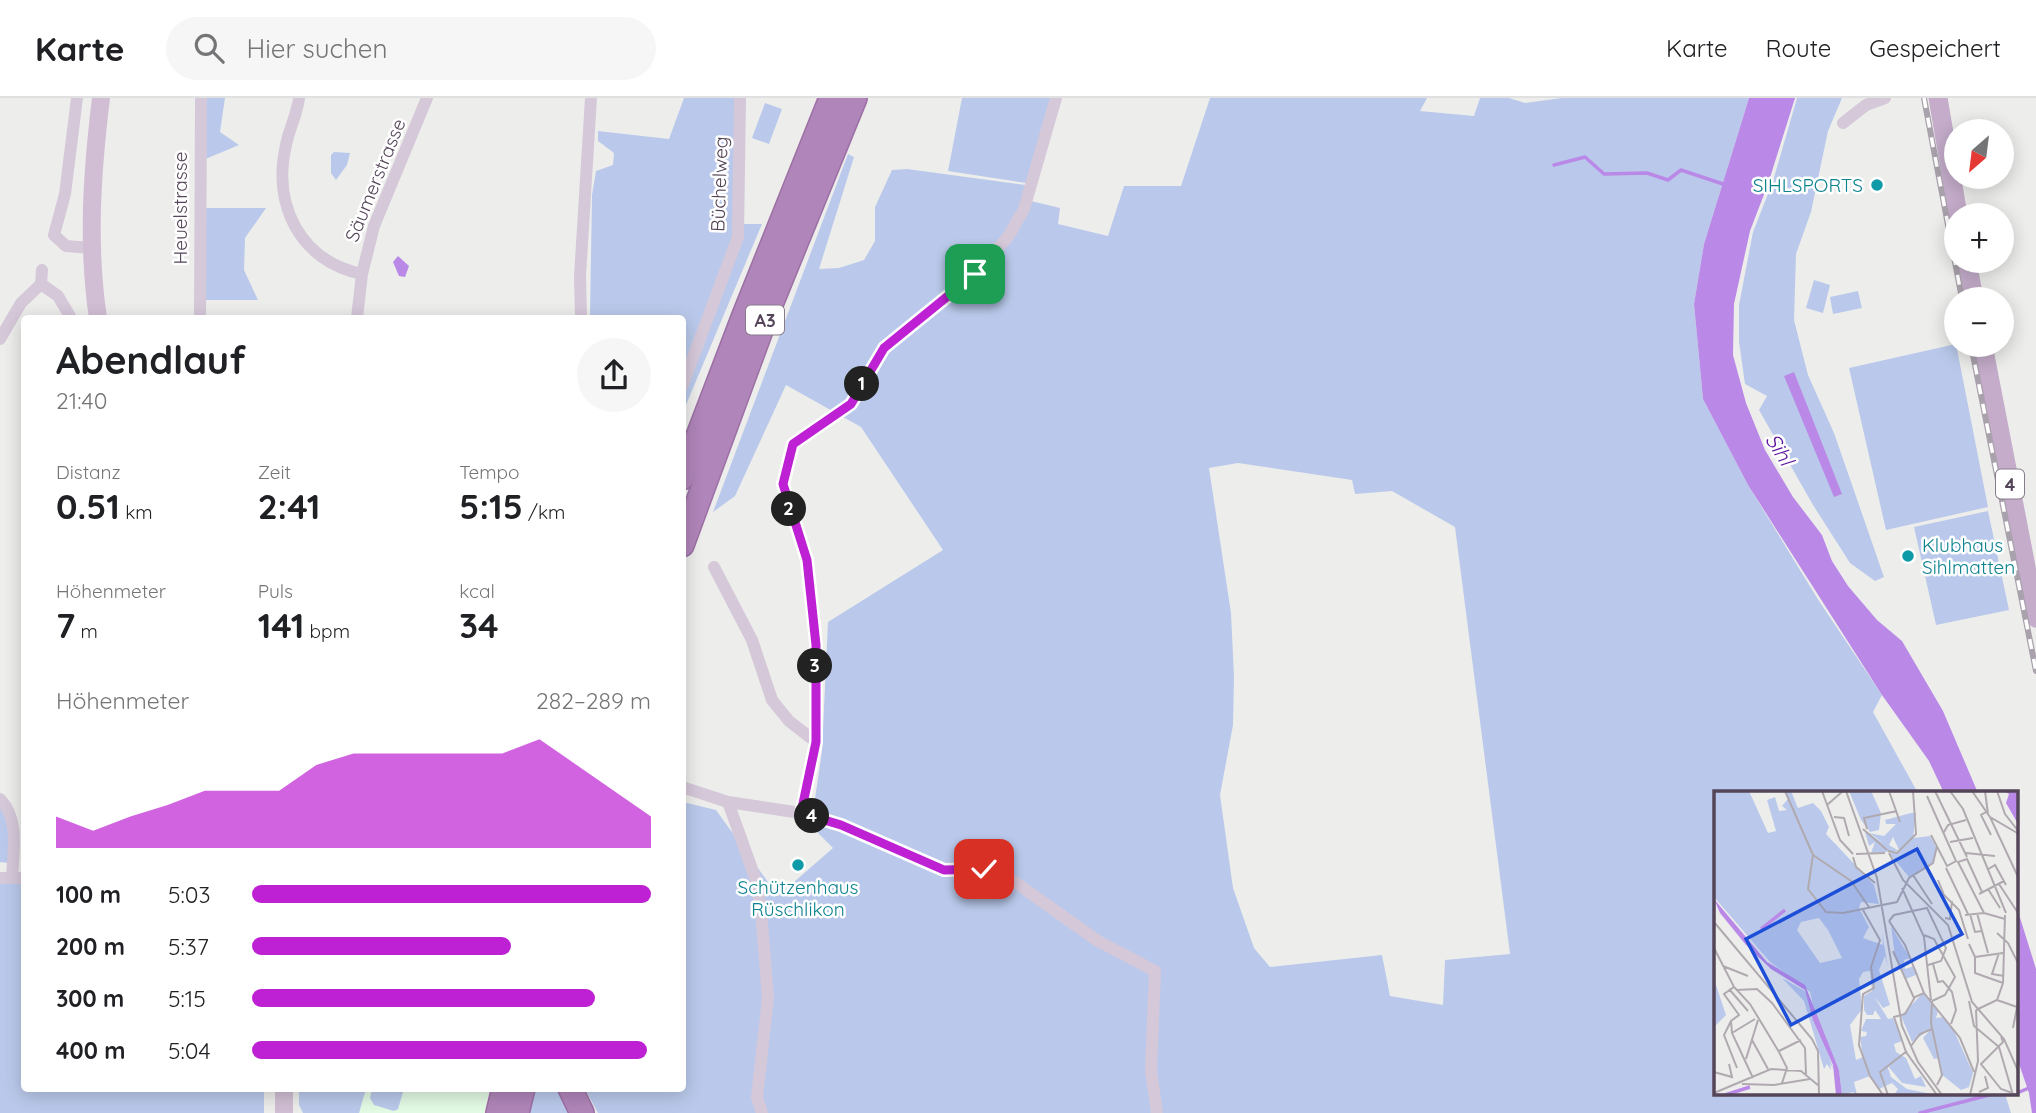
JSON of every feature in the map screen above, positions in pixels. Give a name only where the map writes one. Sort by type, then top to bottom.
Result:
[{"type":"highway","name":"A3","points":[[686,468],[831,98]]},
{"type":"highway","name":"A3","points":[[686,534],[767,314],[855,98]]},
{"type":"highway","points":[[498,1113],[502,1092]]},
{"type":"highway","points":[[517,1113],[522,1092]]},
{"type":"highway","points":[[572,1092],[582,1113]]},
{"type":"main road","points":[[98,315],[91,248],[92,198],[101,98]]},
{"type":"main road","points":[[1938,98],[1956,203]]},
{"type":"main road","name":"4","points":[[1985,357],[2036,618]]},
{"type":"main road","points":[[284,1092],[284,1113]]},
{"type":"street","points":[[77,98],[65,194],[54,234],[66,246],[91,248]]},
{"type":"street","name":"Heuelstrasse","points":[[200,315],[201,98]]},
{"type":"street","points":[[299,98],[286,144],[283,171],[293,220],[301,238],[314,254],[362,274]]},
{"type":"street","name":"Säumerstrasse","points":[[357,315],[362,274],[382,204],[404,159],[427,98]]},
{"type":"street","points":[[582,315],[582,253],[591,98]]},
{"type":"street","name":"Büchelweg","points":[[686,376],[738,237],[740,98]]},
{"type":"street","points":[[801,813],[816,742],[816,645],[807,560],[783,484],[793,444],[851,404],[884,348],[975,274],[1008,237],[1024,209],[1056,98]]},
{"type":"street","points":[[1843,123],[1866,104],[1885,98]]},
{"type":"street","points":[[0,339],[20,303],[41,285],[42,270]]},
{"type":"street","points":[[41,285],[58,296],[69,315]]},
{"type":"street","points":[[714,566],[752,639],[772,701],[789,721],[816,742]]},
{"type":"street","points":[[686,788],[728,802],[801,813],[841,825],[944,870],[984,869],[1005,875],[1098,941],[1155,971],[1151,1070],[1157,1113]]},
{"type":"street","points":[[0,799],[12,816],[14,829],[12,878]]},
{"type":"street","points":[[728,802],[757,883],[762,923],[768,998],[757,1097],[762,1113]]},
{"type":"shaded area","points":[[206,98],[225,98],[220,132],[239,145],[203,160]]},
{"type":"shaded area","points":[[684,98],[736,98],[736,224],[762,224],[686,405],[686,315],[590,315],[592,195],[596,171],[613,165],[614,153],[598,141],[598,131],[669,139]]},
{"type":"shaded area","points":[[962,98],[1053,98],[1026,183],[948,171]]},
{"type":"shaded area","points":[[1210,98],[1427,98],[1420,111],[1474,116],[1480,98],[1509,98],[1525,103],[1562,98],[1749,98],[1704,244],[1694,304],[1703,399],[1748,485],[1819,601],[1882,695],[1873,712],[1917,791],[1714,791],[1714,1096],[2006,1096],[2011,1113],[598,1113],[587,1092],[686,1092],[686,803],[716,810],[778,896],[833,848],[811,826],[822,751],[828,622],[943,550],[861,427],[786,385],[735,496],[713,512],[848,154],[854,157],[819,269],[839,268],[864,260],[875,241],[875,207],[892,170],[907,169],[1033,186],[1031,201],[1060,208],[1058,224],[1108,236],[1124,186],[1181,186]],"holes":[[[1238,463],[1352,480],[1355,494],[1392,491],[1455,527],[1510,954],[1445,960],[1443,1005],[1390,996],[1382,955],[1270,967],[1254,948],[1233,888],[1220,795],[1233,725],[1231,613],[1209,468]]]},
{"type":"shaded area","points":[[1749,98],[1795,98],[1750,231],[1734,304],[1733,355],[1746,403],[1765,450],[1793,497],[1822,535],[1832,561],[1848,586],[1877,620],[1902,641],[1943,711],[1977,791],[1943,791],[1929,761],[1882,695],[1748,485],[1703,399],[1694,304],[1704,244]]},
{"type":"shaded area","points":[[1797,98],[1842,98],[1828,131],[1811,212],[1796,254],[1794,320],[1808,375],[1834,433],[1884,577],[1875,581],[1850,563],[1813,505],[1759,410],[1767,396],[1745,384],[1739,342],[1739,305],[1753,232],[1773,181]]},
{"type":"shaded area","points":[[765,103],[782,109],[769,144],[752,138]]},
{"type":"shaded area","points":[[334,152],[350,153],[347,165],[336,180],[331,173],[331,155]]},
{"type":"shaded area","points":[[204,208],[266,208],[245,238],[244,270],[258,300],[205,300]]},
{"type":"shaded area","points":[[398,256],[409,266],[405,277],[399,276],[393,262]]},
{"type":"shaded area","points":[[1814,280],[1830,285],[1823,313],[1806,308]]},
{"type":"shaded area","points":[[1858,291],[1862,308],[1833,314],[1830,297]]},
{"type":"shaded area","points":[[1944,347],[1944,357],[1959,357],[1988,507],[1886,530],[1849,368]]},
{"type":"shaded area","points":[[1794,372],[1842,494],[1834,497],[1784,376]]},
{"type":"shaded area","points":[[1988,511],[2009,610],[1936,625],[1914,527]]},
{"type":"shaded area","points":[[0,793],[10,818],[9,863],[0,862]]},
{"type":"shaded area","points":[[0,882],[21,882],[21,1092],[264,1092],[264,1113],[0,1113]]},
{"type":"shaded area","points":[[2018,911],[2036,969],[2036,1113],[2032,1113],[2029,1093],[2018,1061]]},
{"type":"shaded area","points":[[299,1092],[489,1092],[484,1113],[303,1113],[299,1105]]},
{"type":"shaded area","points":[[299,1092],[365,1092],[359,1113],[303,1113],[299,1105]]},
{"type":"shaded area","points":[[371,1092],[403,1092],[398,1109],[394,1111],[374,1105],[370,1098]]},
{"type":"shaded area","points":[[533,1092],[565,1092],[572,1113],[528,1113]]},
{"type":"waterway","points":[[1554,165],[1585,157],[1604,174],[1647,173],[1668,180],[1681,170],[1726,185]]},
{"type":"waterway","points":[[2018,1093],[2036,1085]]},
{"type":"waterway","points":[[1920,1113],[1985,1096]]},
{"type":"railway","points":[[1924,98],[1960,287]]},
{"type":"railway","points":[[1973,357],[2036,671]]},
{"type":"place","name":"SIHLSPORTS","points":[[1877,185]]},
{"type":"place","name":"Klubhaus Sihlmatten","points":[[1908,556]]},
{"type":"place","name":"Schützenhaus Rüschlikon","points":[[798,865]]},
{"type":"route","points":[[975,274],[884,348],[851,404],[793,444],[783,484],[790,514],[807,560],[816,645],[816,742],[801,813],[841,825],[944,870],[984,869]]},
{"type":"water label","name":"Sihl","points":[[1780,449]]}]
